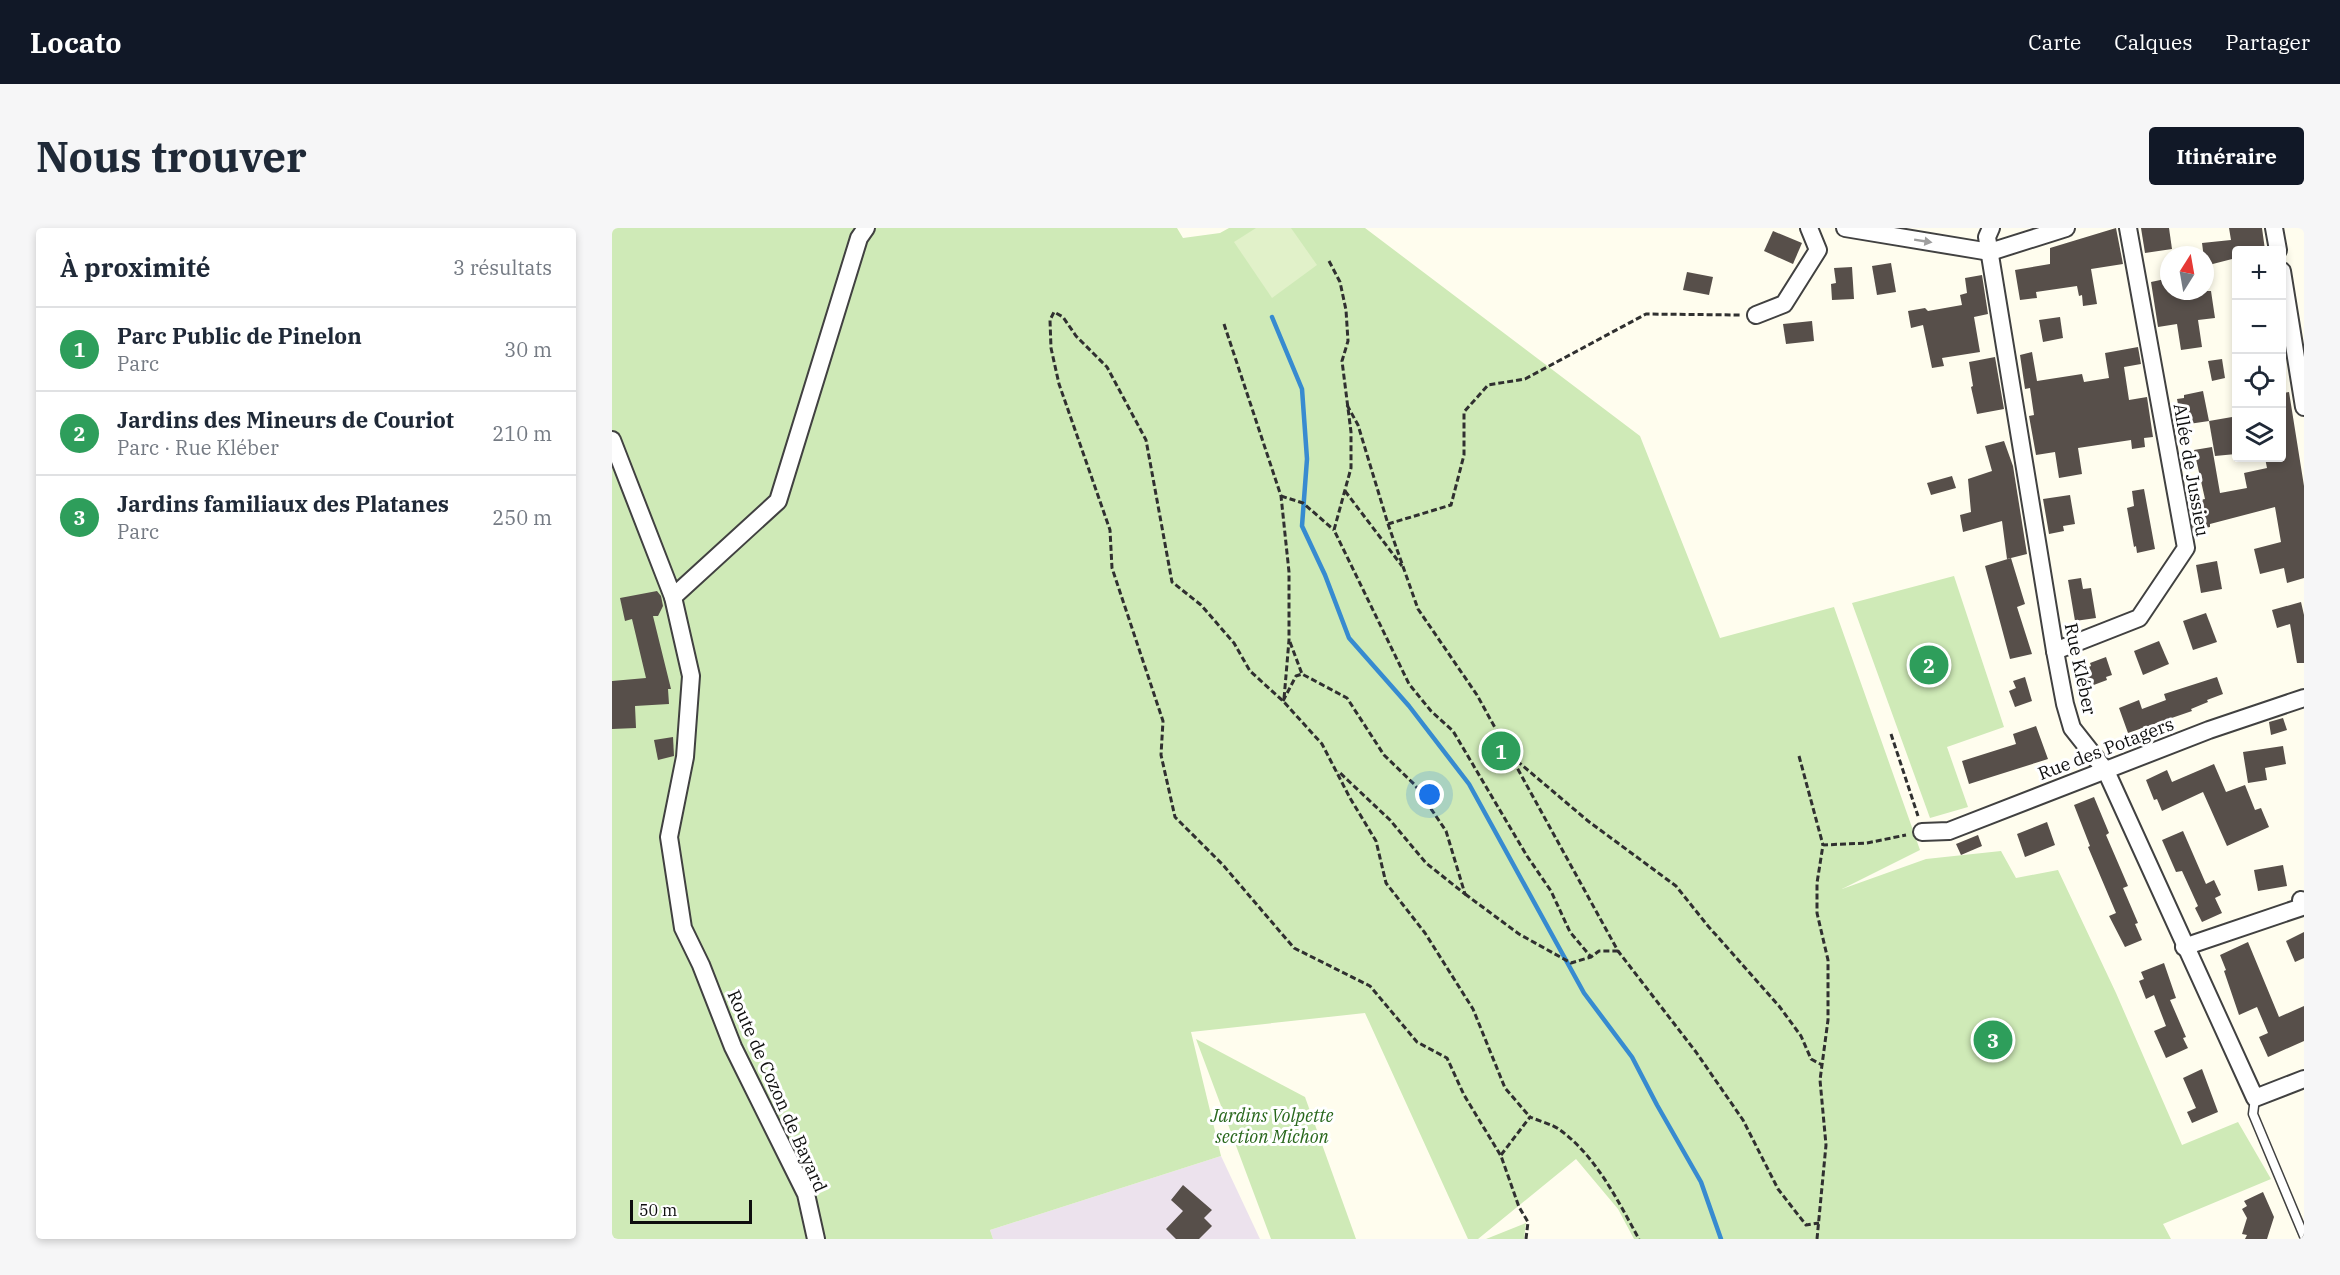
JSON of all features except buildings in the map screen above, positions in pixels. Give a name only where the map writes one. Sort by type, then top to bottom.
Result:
[{"type":"street","points":[[674,597],[778,501],[859,238],[866,228]]},
{"type":"street","points":[[1756,315],[1784,304],[1818,250],[1809,228]]},
{"type":"street","points":[[1845,228],[1990,252],[2066,228]]},
{"type":"street","name":"Rue Kléber","points":[[1991,228],[1987,237],[2055,651],[2072,728],[2106,771],[2254,1098]]},
{"type":"street","name":"Allée de Jussieu","points":[[2055,651],[2139,618],[2186,548],[2128,228]]},
{"type":"street","points":[[2274,228],[2277,246]]},
{"type":"street","points":[[2286,296],[2304,407]]},
{"type":"street","name":"Route de Cozon de Bayard","points":[[612,440],[674,597],[691,676],[685,757],[669,837],[683,928],[701,966],[732,1047],[806,1194],[816,1239]]},
{"type":"street","name":"Rue des Potagers","points":[[1923,832],[1948,831],[2209,730],[2304,698]]},
{"type":"street","points":[[2184,947],[2302,907],[2301,900]]},
{"type":"street","points":[[2254,1098],[2304,1079]]},
{"type":"lane","points":[[2254,1098],[2253,1114],[2304,1236]]},
{"type":"path","points":[[1329,261],[1340,282],[1346,310],[1348,341],[1342,361],[1351,432],[1351,468],[1335,530]]},
{"type":"path","points":[[1526,1239],[1528,1222],[1519,1207],[1501,1156],[1464,1095],[1447,1058],[1418,1042],[1370,986],[1294,948],[1223,865],[1175,817],[1161,755],[1163,721],[1112,568],[1110,530],[1059,384],[1052,348],[1050,320],[1054,312],[1063,317],[1076,336],[1107,368],[1146,440],[1172,582],[1201,605],[1234,643],[1250,671],[1283,701],[1322,744],[1376,841],[1386,883],[1425,933],[1473,1009],[1505,1088],[1530,1117],[1559,1129],[1585,1152],[1616,1198],[1639,1239]]},
{"type":"path","points":[[1388,524],[1451,505],[1464,455],[1464,412],[1488,385],[1525,379],[1646,314],[1756,315]]},
{"type":"path","points":[[1224,324],[1281,496],[1289,572],[1289,640],[1283,701]]},
{"type":"path","points":[[1347,405],[1358,425],[1388,524],[1418,609],[1477,695],[1618,951],[1696,1052],[1743,1120],[1778,1189],[1806,1225],[1819,1222]]},
{"type":"path","points":[[1345,491],[1404,569]]},
{"type":"path","points":[[1281,496],[1303,502],[1335,530],[1409,684],[1431,711],[1453,731],[1527,856],[1551,891],[1570,932],[1591,957]]},
{"type":"path","points":[[1289,640],[1302,674],[1347,698],[1384,755],[1415,785],[1446,831],[1465,894]]},
{"type":"path","points":[[1283,701],[1296,676],[1302,674]]},
{"type":"path","points":[[1823,845],[1867,843],[1923,832],[1891,734]]},
{"type":"path","points":[[1509,754],[1588,821],[1676,886],[1779,1006],[1801,1036],[1811,1059],[1822,1065]]},
{"type":"path","points":[[1799,756],[1823,845],[1817,883],[1817,912],[1828,960],[1828,1020],[1820,1080],[1826,1145],[1817,1239]]},
{"type":"path","points":[[1335,768],[1390,820],[1426,863],[1520,934],[1571,963],[1591,957],[1599,951],[1618,951]]},
{"type":"path","points":[[1501,1156],[1530,1117]]},
{"type":"shaded area","points":[[1221,1156],[1260,1239],[993,1239],[990,1230]]},
{"type":"green space","points":[[612,228],[1177,228],[1183,238],[1220,233],[1229,228],[1365,228],[1640,436],[1720,638],[1834,607],[1920,850],[1842,889],[1926,859],[2001,851],[2016,878],[2058,870],[2116,993],[2182,1145],[2238,1122],[2271,1179],[2163,1224],[2171,1239],[1634,1239],[1618,1209],[1576,1159],[1478,1239],[1468,1239],[1365,1013],[1191,1032],[1221,1156],[990,1230],[993,1239],[612,1239]]},
{"type":"green space","points":[[1256,228],[1291,228],[1317,265],[1272,298],[1234,242]]},
{"type":"green space","points":[[1954,576],[2004,727],[1947,747],[1968,807],[1930,818],[1852,603]]},
{"type":"green space","name":"Jardins Volpette section Michon","points":[[1196,1039],[1305,1097],[1356,1239],[1271,1239]]},
{"type":"green space","points":[[1526,1223],[1524,1239],[1486,1239]]},
{"type":"waterway","points":[[1272,317],[1302,389],[1307,459],[1302,526],[1325,575],[1349,638],[1409,706],[1469,784],[1584,993],[1632,1057],[1701,1182],[1721,1239]]},
{"type":"place","name":"Jardins des Mineurs de Couriot","points":[[1929,665]]},
{"type":"place","name":"Parc Public de Pinelon","points":[[1501,751]]},
{"type":"place","name":"Jardins familiaux des Platanes","points":[[1993,1040]]}]
